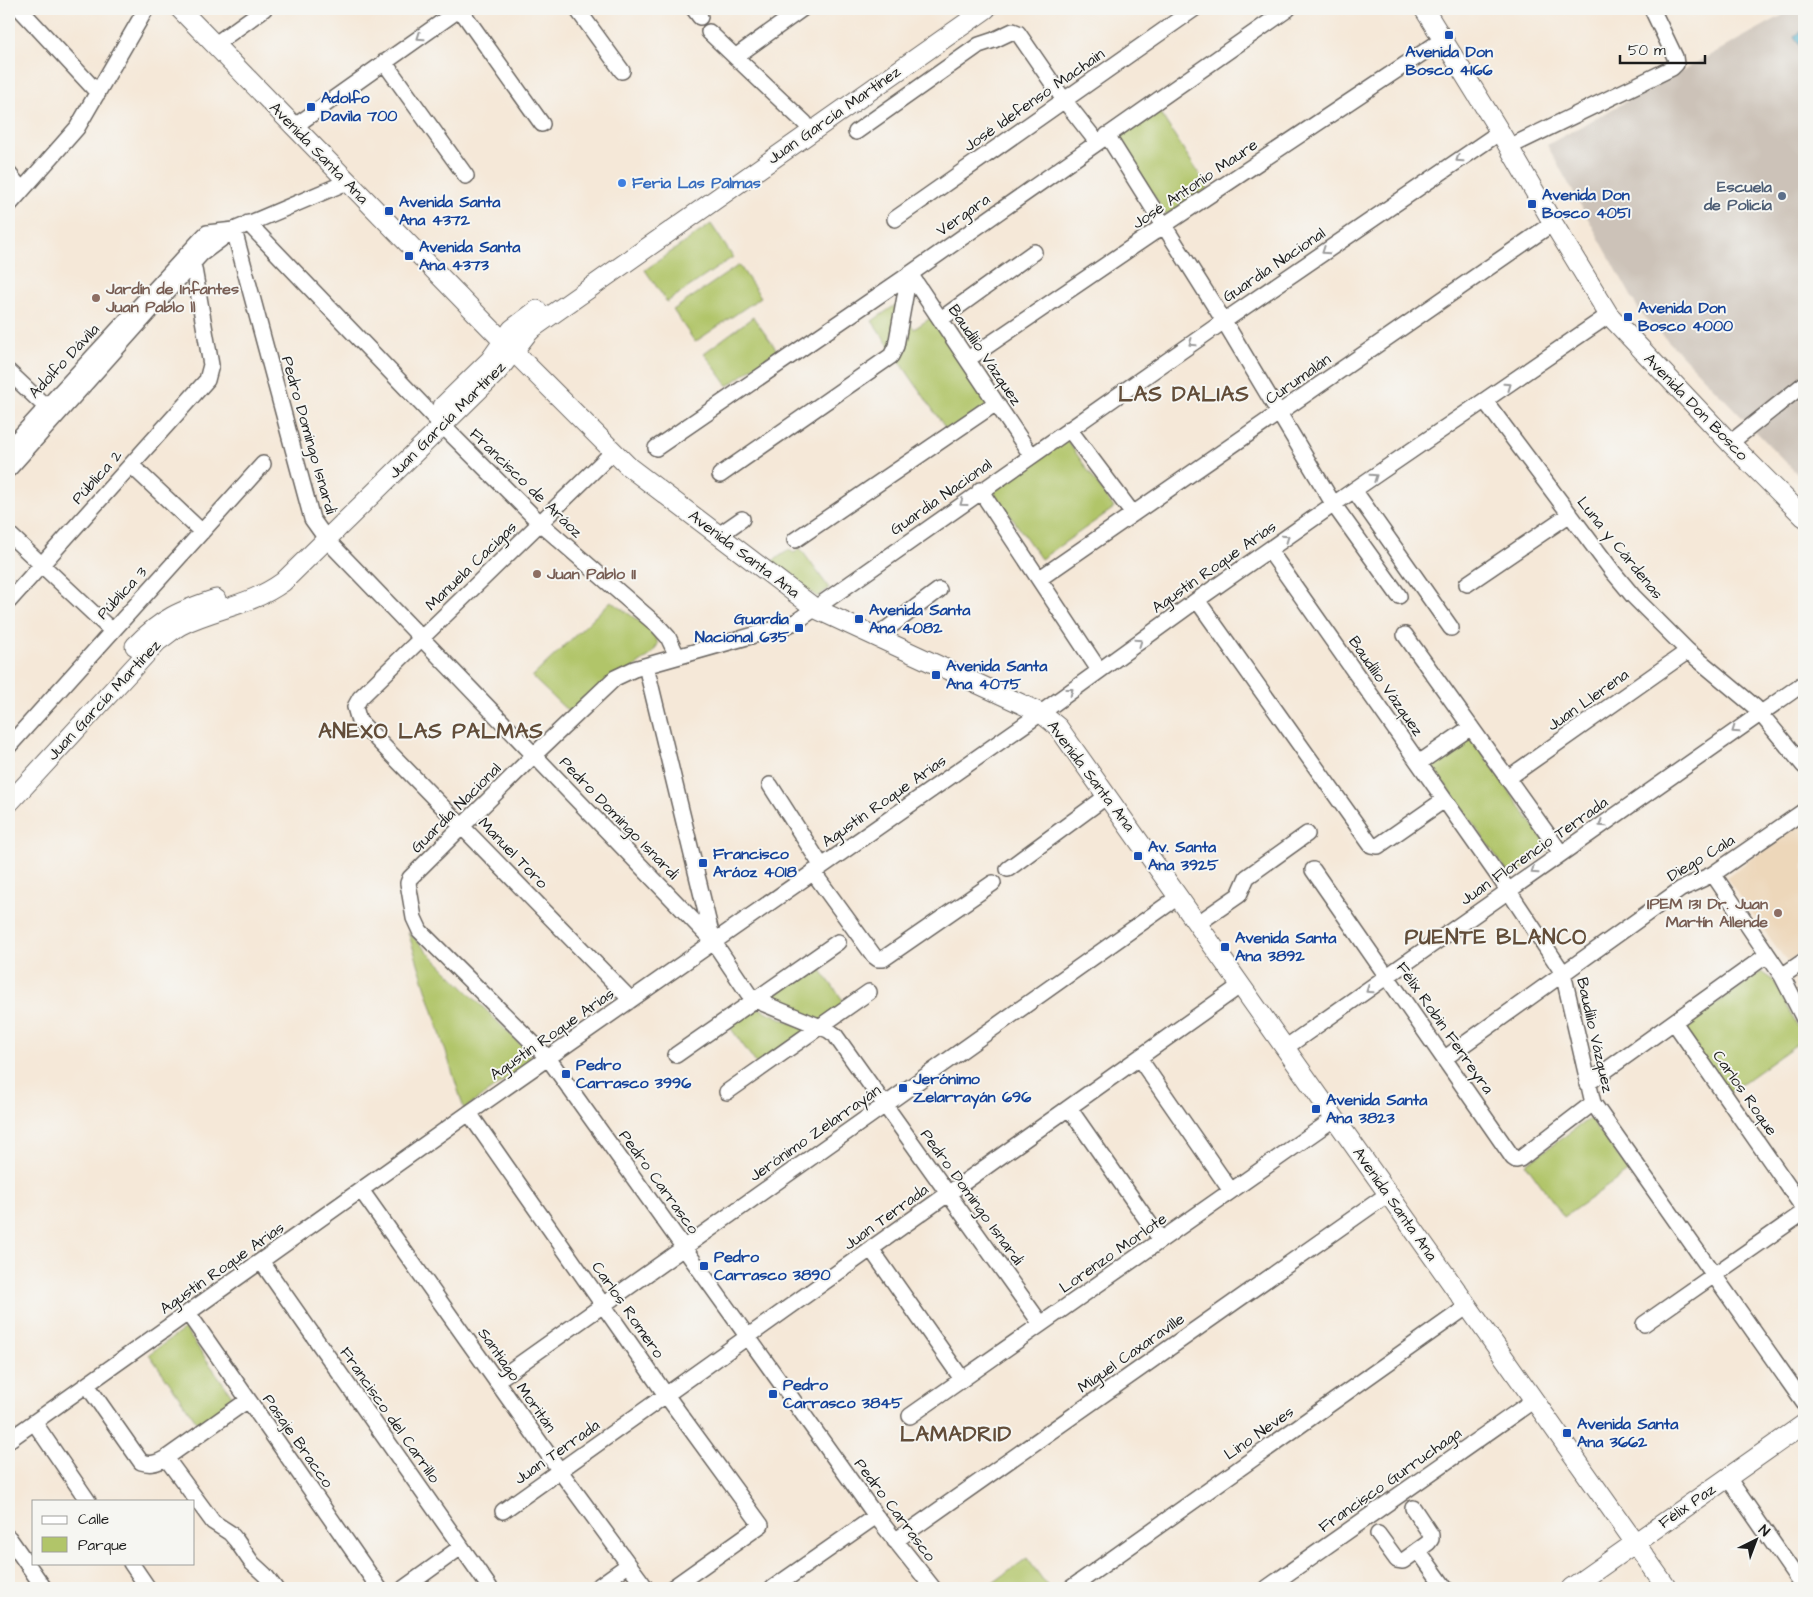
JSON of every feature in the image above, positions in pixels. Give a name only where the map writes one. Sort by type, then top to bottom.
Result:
[{"type":"main road","name":"Avenida Santa Ana","points":[[180,9],[508,346],[629,466],[816,609],[1041,713],[1058,727],[1667,1588]]},
{"type":"main road","name":"Juan García Martínez","points":[[508,346],[512,329],[527,318],[968,9]]},
{"type":"main road","name":"Juan García Martínez","points":[[9,803],[158,641],[182,624],[252,600],[270,592],[283,582],[323,535],[437,420],[490,360],[986,9]]},
{"type":"main road","name":"Avenida Don Bosco","points":[[1424,9],[1609,315],[1730,443],[1804,517]]},
{"type":"main road","name":"Juan García Martínez","points":[[9,786],[160,622],[184,610],[261,583],[323,535]]},
{"type":"main road","name":"Félix Paz","points":[[1571,1588],[1804,1424]]},
{"type":"street","points":[[20,9],[98,93]]},
{"type":"street","points":[[9,205],[71,136],[146,9]]},
{"type":"street","points":[[214,45],[264,9]]},
{"type":"street","points":[[295,126],[460,9],[542,124]]},
{"type":"street","points":[[577,9],[622,71]]},
{"type":"street","points":[[735,57],[802,9]]},
{"type":"street","name":"José Idefenso Machain","points":[[895,219],[1194,9]]},
{"type":"street","name":"Vergara","points":[[656,448],[905,278],[1288,9]]},
{"type":"street","name":"Guardia Nacional","points":[[410,878],[615,678],[624,673],[677,656],[786,626],[816,609],[980,490],[1224,321],[1504,140],[1672,68],[1676,64],[1675,57],[1652,9]]},
{"type":"street","points":[[856,132],[979,45],[1013,31],[1018,33],[1064,100],[1102,139],[1163,226],[1224,321],[1334,505],[1399,596]]},
{"type":"street","points":[[710,32],[804,123]]},
{"type":"street","name":"José Antonio Maure","points":[[968,359],[1442,40]]},
{"type":"street","points":[[384,62],[466,176]]},
{"type":"street","points":[[9,174],[22,190]]},
{"type":"street","name":"Adolfo Dávila","points":[[9,448],[207,233],[234,230],[347,182]]},
{"type":"street","name":"Francisco de Aráoz","points":[[248,223],[437,420],[540,523],[658,626],[668,637],[677,656]]},
{"type":"street","name":"Curumalán","points":[[1039,579],[1553,223]]},
{"type":"street","points":[[9,469],[201,254],[234,230]]},
{"type":"street","name":"Pedro Domingo Isnardi","points":[[234,230],[312,519],[323,535],[713,941],[748,993],[755,1000],[834,1035],[1042,1324]]},
{"type":"street","points":[[940,318],[1034,252]]},
{"type":"street","name":"Pública 2","points":[[9,601],[210,376],[211,365],[193,263]]},
{"type":"street","points":[[720,475],[891,356],[896,346],[906,291],[905,278]]},
{"type":"street","name":"Baudilio Vázquez","points":[[905,278],[940,318],[1031,455]]},
{"type":"street","name":"Agustín Roque Arias","points":[[9,1440],[713,941],[1041,713],[1197,600],[1609,315]]},
{"type":"street","points":[[9,372],[46,407]]},
{"type":"street","points":[[1730,443],[1804,384]]},
{"type":"street","name":"Luna y Cárdenas","points":[[1485,401],[1633,596],[1688,651],[1760,712],[1804,766]]},
{"type":"street","points":[[795,540],[996,403]]},
{"type":"street","points":[[1069,429],[1133,514]]},
{"type":"street","name":"Manuela Cacigas","points":[[355,706],[360,698],[613,452]]},
{"type":"street","name":"Pública 3","points":[[9,746],[111,630],[263,464]]},
{"type":"street","points":[[131,465],[202,532]]},
{"type":"street","points":[[980,490],[1099,670]]},
{"type":"street","points":[[1354,490],[1450,628]]},
{"type":"street","points":[[1468,584],[1570,514]]},
{"type":"street","points":[[719,535],[742,518]]},
{"type":"street","points":[[9,534],[111,630]]},
{"type":"street","name":"Baudilio Vázquez","points":[[1269,550],[1508,890],[1563,973],[1587,1084],[1593,1103],[1804,1403]]},
{"type":"street","points":[[877,636],[939,590]]},
{"type":"street","points":[[1197,600],[1366,840],[1378,846],[1444,800]]},
{"type":"street","points":[[1404,635],[1561,853]]},
{"type":"street","name":"Juan Llerena","points":[[1508,778],[1688,651]]},
{"type":"street","points":[[646,666],[713,941]]},
{"type":"street","name":"Juan Florencio Terrada","points":[[1285,1048],[1388,977],[1760,712],[1804,683]]},
{"type":"street","name":"Manuel Toro","points":[[355,706],[359,722],[631,1000]]},
{"type":"street","points":[[1419,763],[1471,727]]},
{"type":"street","points":[[770,785],[817,868],[874,956],[880,960],[993,883]]},
{"type":"street","points":[[1008,869],[1107,796]]},
{"type":"street","name":"Diego Cala","points":[[1445,1058],[1687,885],[1713,874],[1804,811]]},
{"type":"street","points":[[1197,924],[1239,895],[1247,877],[1307,834]]},
{"type":"street","name":"Félix Robin Ferreyra","points":[[1313,870],[1513,1158],[1516,1160],[1520,1159],[1593,1103]]},
{"type":"street","points":[[1713,874],[1782,976],[1804,1019]]},
{"type":"street","name":"Pedro Carrasco","points":[[410,878],[408,883],[414,918],[420,931],[548,1058],[876,1516],[933,1588]]},
{"type":"street","name":"Jerónimo Zelarrayán","points":[[496,1380],[1178,897]]},
{"type":"street","points":[[676,1056],[838,942]]},
{"type":"street","points":[[1587,1084],[1767,955]]},
{"type":"street","points":[[1782,976],[1804,960]]},
{"type":"street","name":"Juan Terrada","points":[[503,1511],[1241,985]]},
{"type":"street","points":[[727,1092],[869,992]]},
{"type":"street","name":"Carlos Roque","points":[[1674,1022],[1804,1210]]},
{"type":"street","points":[[1139,1058],[1231,1191]]},
{"type":"street","points":[[1069,1108],[1160,1240]]},
{"type":"street","name":"Carlos Romero","points":[[469,1114],[666,1395],[761,1525],[672,1588]]},
{"type":"street","name":"Lorenzo Morlote","points":[[910,1416],[1335,1118]]},
{"type":"street","name":"Santiago Moritán","points":[[361,1190],[560,1472],[646,1588]]},
{"type":"street","name":"Miguel Caxaraville","points":[[895,1541],[1388,1194]]},
{"type":"street","points":[[1644,1324],[1714,1276],[1804,1210]]},
{"type":"street","points":[[871,1249],[962,1379]]},
{"type":"street","name":"Francisco del Carrillo","points":[[261,1261],[490,1588]]},
{"type":"street","name":"Lino Neves","points":[[1071,1588],[1468,1306]]},
{"type":"street","name":"Pasaje Bracco","points":[[188,1313],[379,1588]]},
{"type":"street","points":[[87,1385],[141,1462],[149,1464],[157,1463],[166,1458],[248,1400]]},
{"type":"street","name":"Francisco Gurruchaga","points":[[1267,1588],[1534,1400]]},
{"type":"street","points":[[34,1422],[87,1500]]},
{"type":"street","points":[[166,1458],[213,1522],[230,1533],[252,1564],[265,1575],[275,1588]]},
{"type":"street","points":[[1728,1478],[1804,1588]]},
{"type":"street","points":[[1378,1534],[1398,1560],[1403,1561],[1418,1550],[1432,1539],[1413,1508]]},
{"type":"street","points":[[773,1588],[876,1516]]},
{"type":"street","points":[[9,1538],[44,1588]]},
{"type":"street","points":[[404,1588],[461,1547]]},
{"type":"street","points":[[1418,1550],[1445,1588]]},
{"type":"street","points":[[132,1564],[148,1588]]},
{"type":"street","points":[[596,1588],[628,1565]]},
{"type":"shaded area","points":[[1794,9],[1804,9],[1804,481],[1640,312],[1547,145]]},
{"type":"shaded area","name":"IPEM 131 Dr. Juan Martín Allende","points":[[1804,821],[1804,950],[1787,962],[1726,877]]},
{"type":"green space","points":[[1159,111],[1208,188],[1166,215],[1117,137]]},
{"type":"green space","points":[[711,224],[733,257],[667,302],[645,270]]},
{"type":"green space","points":[[739,265],[761,297],[695,342],[673,310]]},
{"type":"green space","points":[[897,304],[914,329],[932,317],[991,403],[948,432],[872,321]]},
{"type":"green space","points":[[753,317],[777,350],[728,386],[704,353]]},
{"type":"green space","points":[[1067,440],[1114,508],[1041,559],[993,491]]},
{"type":"green space","points":[[800,548],[829,588],[818,597],[768,564],[789,550],[794,553]]},
{"type":"green space","points":[[611,601],[654,632],[658,644],[652,654],[571,714],[532,677]]},
{"type":"green space","points":[[1472,738],[1550,849],[1511,877],[1432,766]]},
{"type":"green space","points":[[408,932],[529,1053],[530,1059],[528,1064],[464,1109]]},
{"type":"green space","points":[[815,962],[845,1003],[819,1022],[763,998]]},
{"type":"green space","points":[[1761,972],[1774,981],[1804,1039],[1727,1094],[1685,1033],[1687,1024]]},
{"type":"green space","points":[[754,1006],[807,1030],[758,1066],[727,1023]]},
{"type":"green space","points":[[1590,1118],[1629,1171],[1564,1217],[1526,1164]]},
{"type":"green space","points":[[185,1329],[235,1400],[199,1425],[149,1354]]},
{"type":"green space","points":[[1027,1558],[1049,1588],[986,1588]]},
{"type":"water","points":[[1804,30],[1804,54],[1794,36]]},
{"type":"place","name":"Avenida Don Bosco 4166","points":[[1449,35]]},
{"type":"place","name":"Adolfo Davila 700","points":[[311,107]]},
{"type":"place","name":"Feria Las Palmas","points":[[622,183]]},
{"type":"place","name":"Escuela de Policía","points":[[1782,196]]},
{"type":"place","name":"Avenida Don Bosco 4051","points":[[1532,204]]},
{"type":"place","name":"Avenida Santa Ana 4372","points":[[389,211]]},
{"type":"place","name":"Avenida Santa Ana 4373","points":[[409,256]]},
{"type":"place","name":"Jardín de Infantes Juan Pablo ll","points":[[96,298]]},
{"type":"place","name":"Avenida Don Bosco 4000","points":[[1628,317]]},
{"type":"place","name":"Juan Pablo II","points":[[537,574]]},
{"type":"place","name":"Avenida Santa Ana 4082","points":[[859,619]]},
{"type":"place","name":"Guardia Nacional 635","points":[[799,628]]},
{"type":"place","name":"Avenida Santa Ana 4075","points":[[936,675]]},
{"type":"place","name":"Av. Santa Ana 3925","points":[[1138,856]]},
{"type":"place","name":"Francisco Aráoz 4018","points":[[703,863]]},
{"type":"place","name":"IPEM 131 Dr. Juan Martín Allende","points":[[1778,913]]},
{"type":"place","name":"Avenida Santa Ana 3892","points":[[1225,947]]},
{"type":"place","name":"Pedro Carrasco 3996","points":[[566,1074]]},
{"type":"place","name":"Jerónimo Zelarrayán 696","points":[[903,1088]]},
{"type":"place","name":"Avenida Santa Ana 3823","points":[[1316,1109]]},
{"type":"place","name":"Pedro Carrasco 3890","points":[[704,1266]]},
{"type":"place","name":"Pedro Carrasco 3845","points":[[773,1394]]},
{"type":"place","name":"Avenida Santa Ana 3662","points":[[1567,1433]]},
{"type":"district","name":"LAS DALIAS","points":[[1184,394]]},
{"type":"district","name":"ANEXO LAS PALMAS","points":[[431,731]]},
{"type":"district","name":"PUENTE BLANCO","points":[[1496,937]]},
{"type":"district","name":"LAMADRID","points":[[956,1434]]}]
